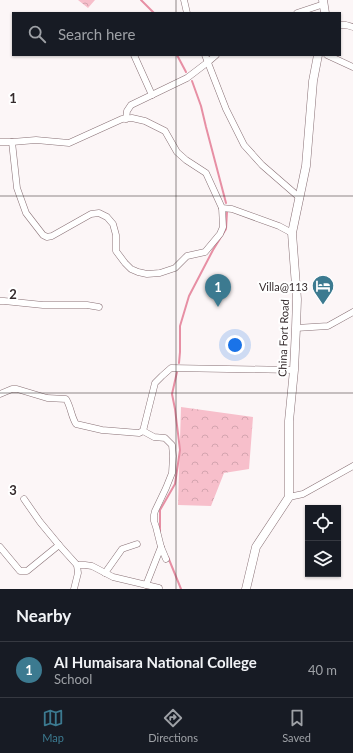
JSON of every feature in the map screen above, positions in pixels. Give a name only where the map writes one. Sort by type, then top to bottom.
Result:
[{"type":"street","points":[[184,0],[187,12]]},
{"type":"street","points":[[302,12],[324,6]]},
{"type":"street","points":[[341,25],[346,24],[353,27]]},
{"type":"street","points":[[134,56],[152,95]]},
{"type":"street","points":[[205,56],[226,109],[244,145],[262,165],[300,198]]},
{"type":"street","points":[[126,119],[127,111],[131,104],[186,78],[215,56]]},
{"type":"street","name":"China Fort Road","points":[[289,497],[289,421],[294,370],[297,299],[292,233],[306,166],[313,81],[318,56]]},
{"type":"street","points":[[329,56],[353,67]]},
{"type":"street","points":[[0,142],[36,140],[69,143],[122,119],[132,118],[146,121],[165,132],[177,152],[186,160],[206,173],[222,208],[223,227],[220,234],[205,252],[187,256],[175,268],[160,273],[147,274],[131,269],[125,263],[116,251],[116,235],[113,224],[106,217],[99,214],[92,214],[52,236],[47,237],[43,235],[26,213],[17,188],[12,142]]},
{"type":"street","points":[[222,208],[232,209],[280,226],[292,233]]},
{"type":"street","points":[[0,301],[4,300],[43,306],[87,304],[99,307]]},
{"type":"street","points":[[296,328],[328,326],[353,312]]},
{"type":"street","points":[[143,431],[155,383],[171,368],[294,370]]},
{"type":"street","points":[[0,394],[12,389],[17,389],[46,398],[66,399],[76,424],[102,430],[139,433],[143,431],[154,437],[165,438],[172,445],[172,473],[155,511],[154,521],[166,559]]},
{"type":"street","points":[[246,589],[256,546],[289,497],[303,494],[353,466]]},
{"type":"street","points":[[24,499],[59,545],[77,565],[78,573],[74,589]]},
{"type":"street","points":[[105,573],[122,549],[138,544]]},
{"type":"street","points":[[0,547],[20,571],[27,571],[59,545]]},
{"type":"street","points":[[146,585],[161,547]]},
{"type":"street","points":[[77,565],[85,564],[113,577],[159,588]]},
{"type":"green space","points":[[78,0],[95,0],[88,8]]},
{"type":"green space","points":[[181,407],[253,417],[249,469],[224,473],[211,506],[178,505]]},
{"type":"waterway","points":[[141,0],[153,12]]},
{"type":"waterway","points":[[178,56],[186,72]]},
{"type":"waterway","points":[[192,81],[201,106],[226,203]]},
{"type":"waterway","points":[[179,363],[180,326],[189,296],[213,250],[226,229],[227,212]]},
{"type":"waterway","points":[[160,532],[160,510],[175,484],[180,450],[172,394],[177,372]]},
{"type":"waterway","points":[[168,557],[181,589]]},
{"type":"place","name":"Villa@113","points":[[323,306]]},
{"type":"place","name":"Al Humaisara National College","points":[[218,307]]}]
